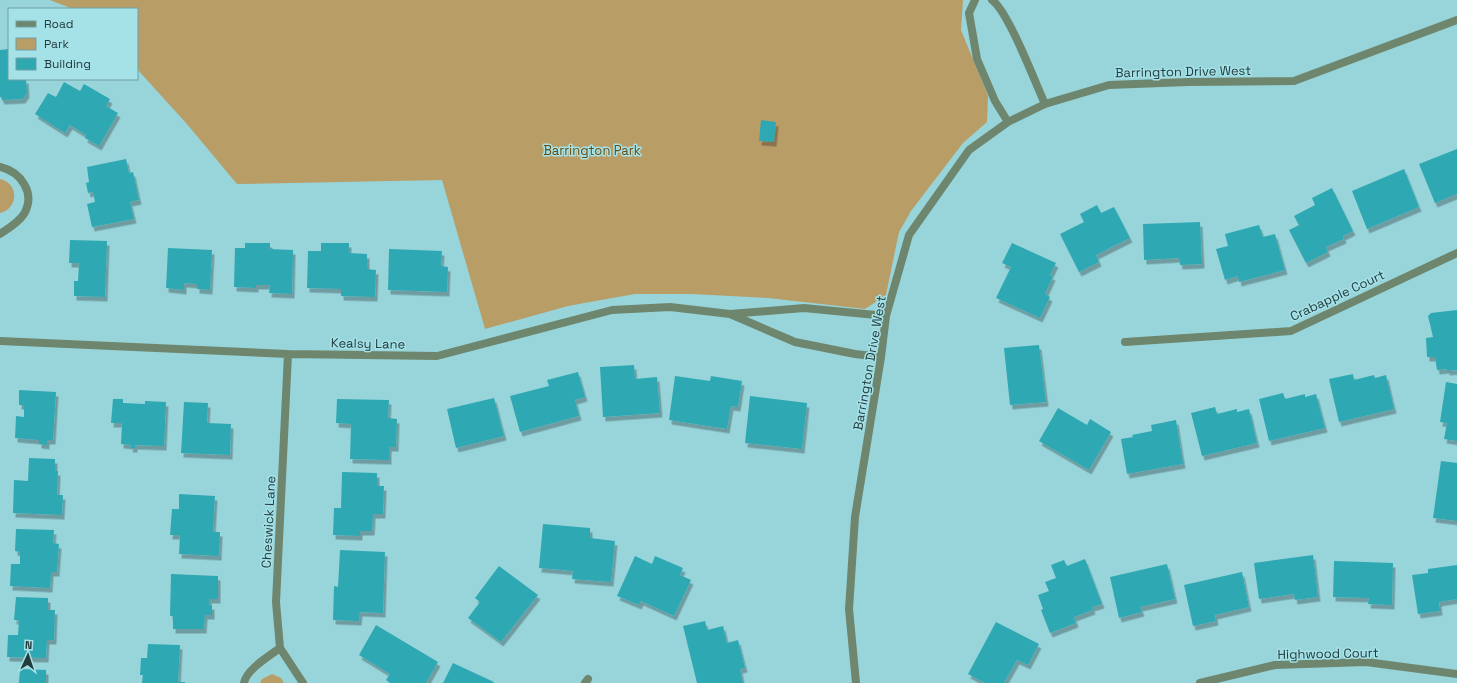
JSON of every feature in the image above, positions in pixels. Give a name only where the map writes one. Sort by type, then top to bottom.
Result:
[{"type":"street","points":[[975,0],[969,13],[977,59],[995,101],[1008,122]]},
{"type":"street","points":[[992,0],[997,3],[1007,20],[1045,104]]},
{"type":"street","name":"Barrington Drive West","points":[[856,683],[849,609],[855,516],[881,357],[886,316],[909,235],[969,150],[1008,122],[1045,104],[1109,85],[1188,82],[1294,81],[1457,20]]},
{"type":"street","points":[[0,167],[8,169],[18,175],[24,183],[28,193],[28,204],[24,214],[18,222],[0,234]]},
{"type":"street","name":"Crabapple Court","points":[[1125,342],[1291,331],[1457,253]]},
{"type":"street","name":"Kealsy Lane","points":[[0,341],[288,354],[437,356],[612,310],[670,307],[730,314],[804,308],[886,316]]},
{"type":"street","name":"Kealsy Lane","points":[[730,314],[795,342],[855,354],[881,357]]},
{"type":"street","name":"Cheswick Lane","points":[[288,354],[276,602],[280,648],[303,683]]},
{"type":"street","points":[[244,683],[245,679],[252,670],[280,648]]},
{"type":"street","name":"Highwood Court","points":[[1200,683],[1275,665],[1366,662],[1457,674]]},
{"type":"green space","name":"Barrington Park","points":[[50,0],[963,0],[961,30],[988,96],[987,122],[963,143],[911,211],[899,232],[886,295],[865,309],[768,298],[692,294],[635,294],[568,306],[485,329],[442,180],[237,184],[186,123],[138,70],[138,8],[70,8]]},
{"type":"green space","points":[[0,179],[11,185],[14,196],[11,206],[0,213]]},
{"type":"green space","points":[[272,674],[281,678],[284,683],[260,683],[262,679]]},
{"type":"building","points":[[8,49],[8,80],[26,80],[27,93],[23,99],[2,100],[0,97],[0,50]]},
{"type":"building","points":[[64,82],[80,91],[84,84],[110,99],[106,106],[118,113],[99,146],[85,138],[86,135],[70,125],[65,133],[35,114],[48,93],[56,97]]},
{"type":"building","points":[[761,120],[776,122],[774,142],[759,141]]},
{"type":"building","points":[[1457,149],[1457,194],[1435,203],[1419,164]]},
{"type":"building","points":[[126,159],[129,173],[133,172],[139,200],[130,202],[134,219],[92,227],[87,204],[95,202],[93,192],[88,193],[86,183],[89,182],[87,167]]},
{"type":"building","points":[[1404,169],[1419,207],[1367,229],[1352,191]]},
{"type":"building","points":[[1332,188],[1353,231],[1343,236],[1344,239],[1326,247],[1328,252],[1306,263],[1289,230],[1299,225],[1294,216],[1315,205],[1312,198]]},
{"type":"building","points":[[1097,205],[1101,213],[1114,207],[1130,238],[1096,255],[1099,262],[1079,272],[1060,234],[1084,222],[1080,214]]},
{"type":"building","points":[[1200,222],[1202,264],[1180,265],[1179,258],[1144,260],[1143,224]]},
{"type":"building","points":[[1259,225],[1263,237],[1275,234],[1285,270],[1239,282],[1238,276],[1225,280],[1216,249],[1228,246],[1225,234]]},
{"type":"building","points":[[70,240],[107,241],[105,297],[74,296],[74,281],[78,281],[79,263],[69,263]]},
{"type":"building","points":[[245,243],[270,243],[270,249],[293,250],[292,294],[269,293],[270,285],[256,285],[256,288],[234,287],[235,248],[245,248]]},
{"type":"building","points":[[321,243],[349,243],[349,253],[367,254],[367,269],[376,270],[375,297],[341,296],[341,289],[307,288],[308,251],[321,251]]},
{"type":"building","points":[[1012,243],[1056,263],[1050,275],[1053,276],[1045,294],[1050,297],[1040,318],[996,298],[1011,267],[1002,263]]},
{"type":"building","points":[[168,248],[212,250],[210,290],[197,289],[197,284],[184,283],[184,290],[166,288]]},
{"type":"building","points":[[389,249],[442,251],[441,266],[448,267],[447,292],[388,290]]},
{"type":"building","points":[[1457,310],[1457,370],[1437,370],[1435,357],[1427,357],[1426,338],[1433,337],[1428,316],[1431,313]]},
{"type":"building","points":[[1039,345],[1046,402],[1010,405],[1004,348]]},
{"type":"building","points":[[634,365],[635,379],[657,377],[660,413],[603,417],[600,367]]},
{"type":"building","points":[[578,372],[585,397],[575,400],[579,416],[520,432],[510,396],[549,386],[547,380]]},
{"type":"building","points":[[1353,374],[1354,380],[1374,375],[1375,378],[1386,375],[1394,409],[1339,422],[1329,379]]},
{"type":"building","points":[[675,376],[710,381],[711,376],[742,381],[738,407],[731,406],[727,429],[669,420]]},
{"type":"building","points":[[1446,382],[1457,384],[1457,441],[1444,439],[1447,423],[1440,422]]},
{"type":"building","points":[[19,390],[56,392],[53,440],[47,440],[47,445],[39,444],[39,440],[15,438],[16,416],[24,417],[24,405],[19,405]]},
{"type":"building","points":[[1283,393],[1285,399],[1305,394],[1305,397],[1316,394],[1325,428],[1269,441],[1259,399]]},
{"type":"building","points":[[750,396],[807,403],[802,449],[745,443]]},
{"type":"building","points":[[494,398],[504,436],[456,448],[447,409]]},
{"type":"building","points":[[113,399],[123,399],[123,403],[145,404],[145,401],[166,402],[164,446],[135,445],[135,448],[130,448],[131,445],[121,444],[122,423],[111,423]]},
{"type":"building","points":[[337,399],[389,400],[388,418],[397,419],[396,447],[389,447],[389,460],[350,459],[351,424],[336,423]]},
{"type":"building","points":[[184,402],[208,403],[207,423],[231,424],[230,455],[181,453]]},
{"type":"building","points":[[1215,407],[1217,414],[1237,409],[1237,412],[1249,409],[1257,443],[1202,456],[1191,413]]},
{"type":"building","points":[[1058,408],[1087,425],[1090,419],[1111,432],[1089,470],[1039,441]]},
{"type":"building","points":[[1176,420],[1183,464],[1127,474],[1121,439],[1152,431],[1151,425]]},
{"type":"building","points":[[29,458],[55,459],[55,471],[58,471],[57,495],[63,495],[62,515],[13,513],[14,480],[28,481]]},
{"type":"building","points":[[1441,461],[1457,463],[1457,521],[1433,518]]},
{"type":"building","points":[[342,472],[377,473],[377,486],[384,486],[383,514],[373,514],[372,531],[360,531],[360,536],[333,535],[334,508],[341,508]]},
{"type":"building","points":[[179,494],[215,496],[213,532],[220,532],[219,556],[179,554],[180,535],[170,535],[172,509],[179,509]]},
{"type":"building","points":[[543,524],[590,528],[590,538],[615,541],[611,582],[572,579],[573,571],[539,568]]},
{"type":"building","points":[[16,529],[54,530],[53,543],[59,544],[57,572],[51,572],[50,588],[10,586],[11,564],[20,564],[20,552],[15,551]]},
{"type":"building","points":[[340,550],[385,552],[383,613],[360,612],[359,621],[333,620],[334,586],[338,587]]},
{"type":"building","points":[[1313,555],[1318,597],[1295,600],[1294,594],[1259,599],[1254,563]]},
{"type":"building","points":[[635,556],[652,564],[655,556],[683,568],[680,575],[691,580],[674,616],[641,601],[639,605],[617,596]]},
{"type":"building","points":[[1085,559],[1102,604],[1092,607],[1093,610],[1074,617],[1076,623],[1050,633],[1041,610],[1043,609],[1038,595],[1049,591],[1045,582],[1056,578],[1051,565],[1064,560],[1067,566]]},
{"type":"building","points":[[1334,561],[1393,563],[1392,605],[1368,604],[1369,598],[1333,597]]},
{"type":"building","points":[[1167,564],[1175,599],[1140,607],[1142,612],[1119,618],[1110,577]]},
{"type":"building","points":[[1457,565],[1457,599],[1439,602],[1440,611],[1418,614],[1412,575],[1428,573],[1428,569]]},
{"type":"building","points":[[499,566],[538,595],[501,642],[468,618],[480,602],[475,598]]},
{"type":"building","points":[[1242,572],[1249,607],[1215,615],[1216,621],[1193,626],[1184,585]]},
{"type":"building","points":[[171,574],[218,576],[218,599],[209,599],[209,605],[212,605],[212,615],[205,615],[204,629],[173,629],[173,616],[170,616]]},
{"type":"building","points":[[16,597],[48,598],[48,610],[55,610],[54,640],[47,640],[46,658],[7,657],[8,635],[18,635],[19,620],[14,620]]},
{"type":"building","points":[[705,621],[707,630],[723,626],[727,643],[738,640],[745,668],[740,669],[743,683],[697,683],[683,626]]},
{"type":"building","points":[[996,622],[1039,644],[1028,665],[1017,660],[1004,683],[985,683],[968,674]]},
{"type":"building","points":[[376,625],[438,662],[426,683],[390,683],[386,680],[390,674],[359,655]]},
{"type":"building","points":[[148,644],[180,645],[178,682],[185,683],[142,683],[143,675],[140,675],[141,658],[147,658]]},
{"type":"building","points":[[453,663],[494,682],[443,683]]},
{"type":"building","points":[[20,669],[46,670],[46,683],[19,683]]}]
